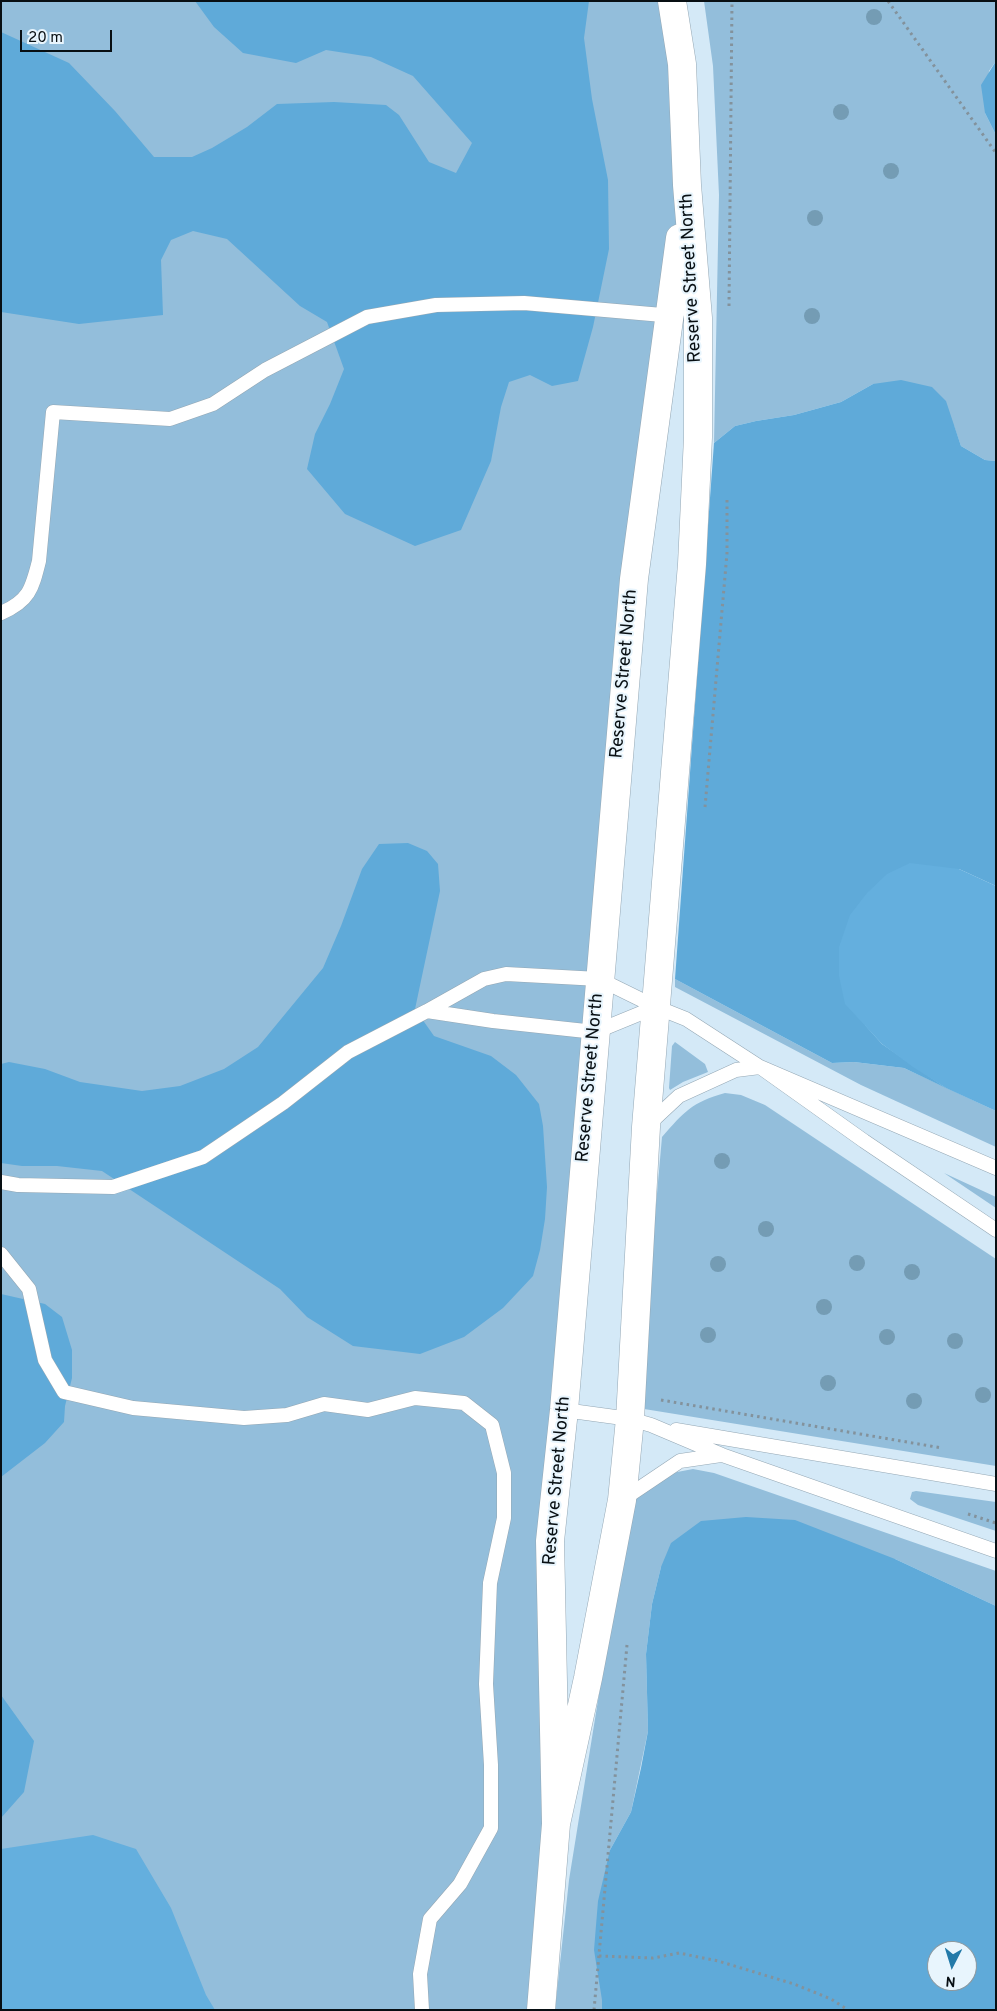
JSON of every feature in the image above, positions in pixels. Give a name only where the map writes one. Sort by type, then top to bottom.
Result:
[{"type":"street","points":[[672,1],[682,64],[687,185]]},
{"type":"street","name":"Reserve Street North","points":[[541,2010],[556,1824],[550,1540],[564,1410],[634,580],[687,185]]},
{"type":"street","name":"Reserve Street North","points":[[556,1824],[588,1678],[622,1500],[640,1422],[646,1126],[692,564],[698,437],[698,318],[687,185]]},
{"type":"lane","points":[[1,613],[17,606],[34,582],[39,561],[53,412],[170,419],[213,404],[265,370],[367,317],[436,305],[524,303],[698,318]]},
{"type":"lane","points":[[1,1182],[18,1185],[113,1187],[203,1157],[283,1103],[348,1052],[484,979],[506,974],[599,979],[656,1007],[686,1019],[760,1067],[864,1141],[996,1230]]},
{"type":"lane","points":[[427,1011],[493,1021],[595,1032],[656,1007]]},
{"type":"lane","points":[[646,1126],[679,1096],[736,1070],[760,1067],[996,1168]]},
{"type":"lane","points":[[1,1254],[29,1290],[45,1360],[64,1392],[133,1408],[244,1418],[287,1415],[324,1404],[368,1410],[415,1398],[464,1403],[492,1425],[504,1473],[504,1518],[490,1583],[486,1684],[491,1765],[490,1828],[460,1884],[430,1919],[420,1974],[422,2010]]},
{"type":"lane","points":[[564,1410],[996,1484]]},
{"type":"lane","points":[[640,1422],[722,1455],[996,1550]]},
{"type":"lane","points":[[622,1500],[641,1485],[680,1460],[722,1455]]},
{"type":"path","points":[[888,1],[996,153]]},
{"type":"path","points":[[653,1399],[942,1448]]},
{"type":"path","points":[[968,1514],[996,1523]]},
{"type":"path","points":[[599,1956],[653,1958],[678,1953],[718,1961],[794,1984],[831,2000],[848,2010]]},
{"type":"shaded area","points":[[1,1],[672,1],[687,185],[564,1410],[556,1824],[534,2010],[1,2010]]},
{"type":"shaded area","points":[[195,1],[589,1],[584,38],[592,99],[608,180],[609,249],[593,327],[578,381],[552,386],[530,375],[509,382],[501,407],[491,461],[461,530],[415,546],[345,514],[307,469],[315,434],[344,369],[327,322],[300,306],[227,239],[193,231],[171,240],[161,260],[163,315],[79,324],[1,312],[1,32],[69,63],[115,111],[154,157],[192,157],[212,148],[247,127],[277,104],[334,102],[386,105],[399,115],[429,162],[456,173],[472,143],[413,76],[371,57],[326,50],[296,63],[243,53],[214,27]]},
{"type":"shaded area","points":[[704,1],[996,1],[996,61],[989,71],[985,113],[996,135],[996,461],[985,460],[961,446],[954,426],[873,384],[841,402],[794,415],[735,426],[714,443],[719,195],[713,66]]},
{"type":"shaded area","points":[[996,61],[996,135],[985,113],[981,85]]},
{"type":"shaded area","points":[[901,380],[932,387],[946,401],[961,446],[985,460],[996,461],[996,886],[959,869],[865,1025],[882,1044],[946,1088],[904,1068],[854,1062],[832,1063],[675,979],[714,443],[735,426],[794,415],[841,402],[873,384]]},
{"type":"shaded area","points":[[408,843],[427,851],[438,864],[440,891],[415,1009],[434,1036],[491,1056],[516,1075],[539,1104],[543,1126],[547,1187],[545,1219],[540,1250],[533,1276],[503,1308],[464,1337],[420,1354],[353,1346],[307,1317],[280,1289],[102,1171],[1,1163],[1,1064],[9,1062],[45,1069],[80,1082],[142,1091],[180,1086],[224,1069],[258,1047],[323,968],[362,869],[379,844]]},
{"type":"shaded area","points":[[910,863],[959,869],[996,886],[996,1111],[946,1088],[913,1067],[882,1044],[845,1004],[839,976],[839,947],[850,915],[867,893],[887,874]]},
{"type":"shaded area","points":[[675,979],[832,1063],[854,1062],[904,1068],[996,1111],[996,1147],[861,1085],[675,987]]},
{"type":"shaded area","points":[[675,1042],[705,1064],[708,1072],[683,1082],[670,1090],[672,1046]]},
{"type":"shaded area","points":[[725,1093],[741,1095],[765,1105],[996,1259],[996,1466],[638,1408],[662,1137],[676,1121],[696,1104]]},
{"type":"shaded area","points":[[944,1173],[996,1197],[996,1208]]},
{"type":"shaded area","points":[[1,1294],[45,1304],[62,1317],[72,1350],[72,1378],[65,1406],[64,1422],[45,1443],[1,1477]]},
{"type":"shaded area","points":[[693,1469],[714,1473],[996,1571],[996,1606],[895,1559],[661,1567],[652,1604],[646,1654],[648,1731],[631,1812],[610,1850],[602,2010],[555,2010],[569,1880],[605,1657],[635,1499],[672,1473]]},
{"type":"shaded area","points":[[912,1492],[996,1502],[996,1531],[918,1505],[910,1499]]},
{"type":"shaded area","points":[[746,1517],[795,1520],[895,1559],[996,1606],[996,2010],[602,2010],[594,1950],[598,1901],[610,1850],[631,1812],[641,1768],[648,1731],[646,1654],[652,1604],[661,1567],[671,1543],[701,1521]]},
{"type":"shaded area","points":[[1,1695],[34,1741],[24,1792],[1,1818]]},
{"type":"shaded area","points":[[93,1835],[136,1849],[171,1908],[206,1995],[215,2010],[1,2010],[1,1849]]}]
